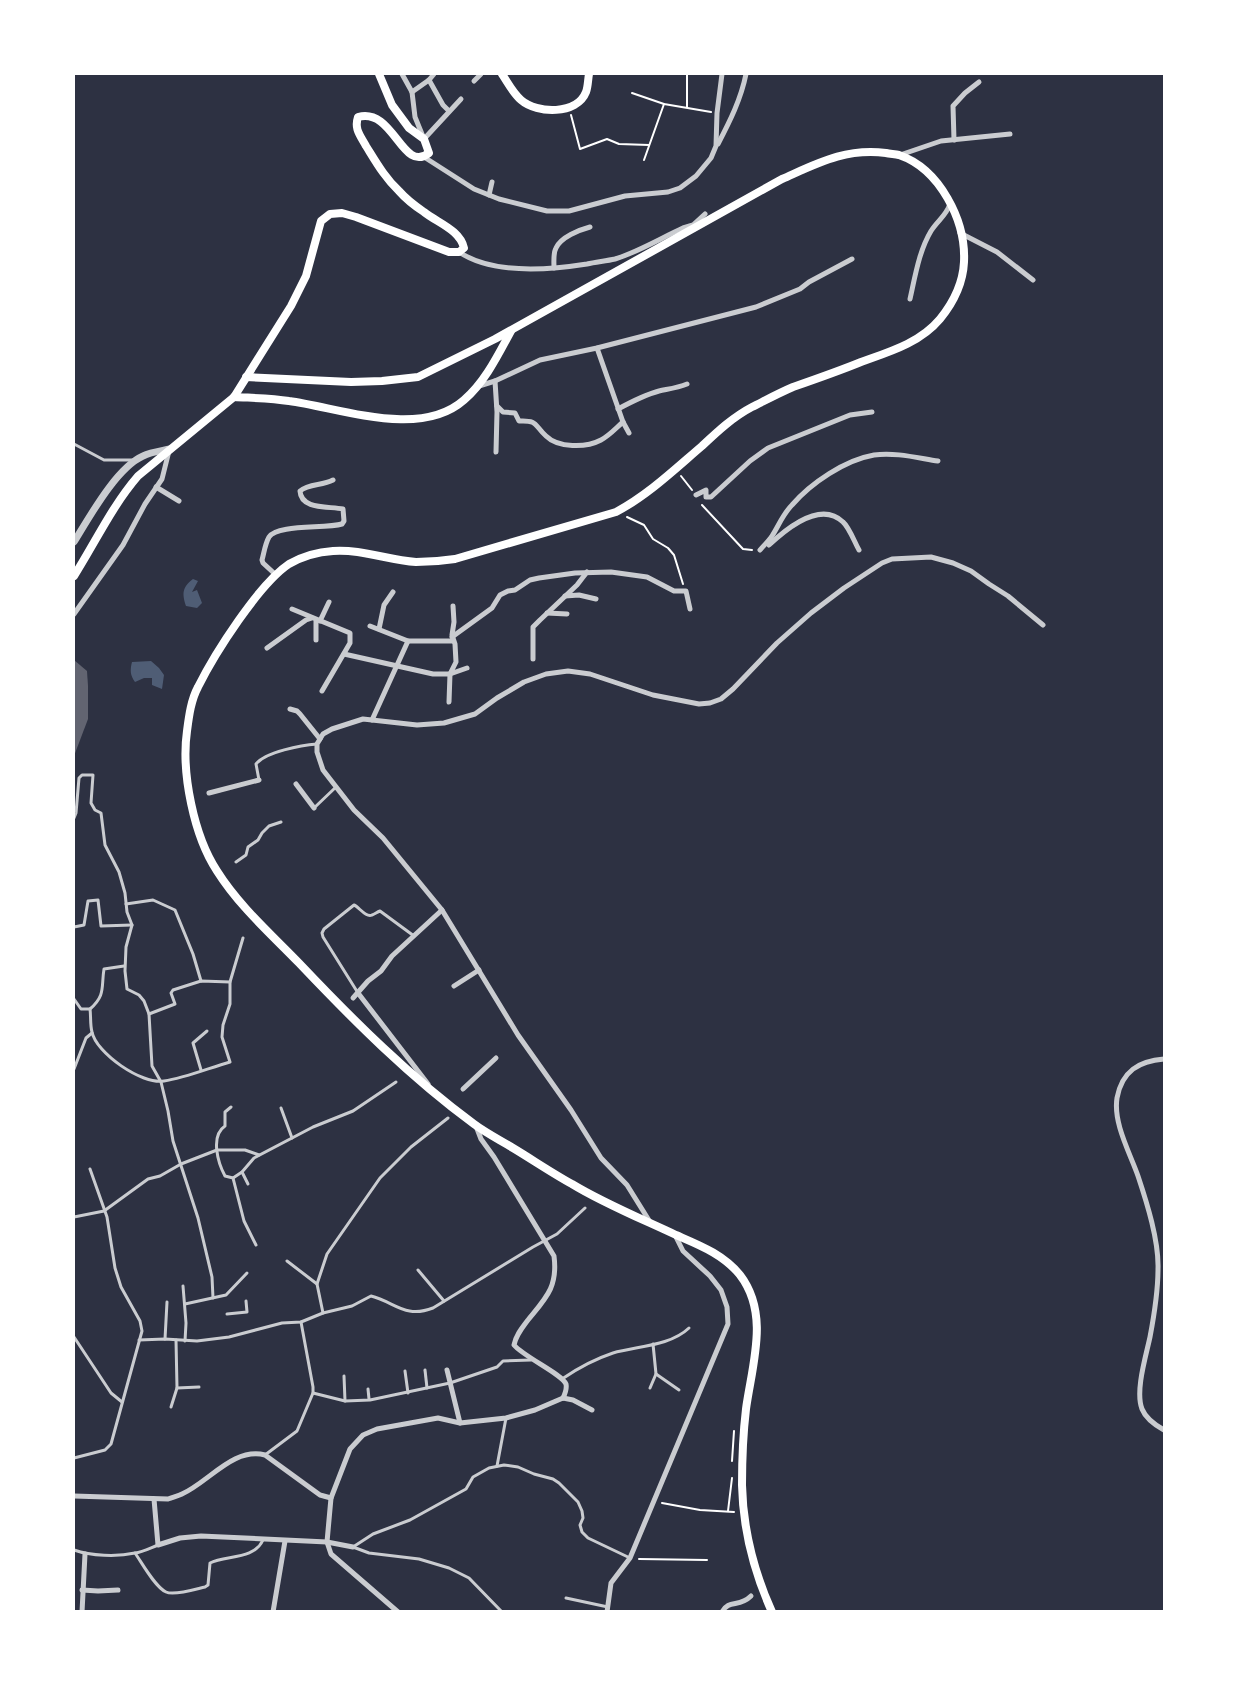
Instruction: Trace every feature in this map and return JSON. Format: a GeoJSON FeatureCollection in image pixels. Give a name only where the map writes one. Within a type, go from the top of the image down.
{"type":"FeatureCollection","features":[{"type":"Feature","properties":{"kind":"main road"},"geometry":{"type":"LineString","coordinates":[[74,576],[127,489],[138,476],[234,397],[291,306],[306,276],[321,221],[330,214],[342,213],[449,252],[459,252],[464,248],[463,242],[454,232],[424,213],[399,191],[379,168],[359,134],[356,125],[358,117],[367,114],[378,118],[408,154],[415,158],[424,157],[429,153],[424,139],[410,128],[392,105],[379,74]]}},
{"type":"Feature","properties":{"kind":"main road"},"geometry":{"type":"LineString","coordinates":[[502,74],[521,101],[531,107],[545,110],[559,110],[577,104],[586,93],[589,74]]}},
{"type":"Feature","properties":{"kind":"main road"},"geometry":{"type":"LineString","coordinates":[[246,376],[351,382],[418,376],[511,331],[791,175],[817,163],[848,153],[874,152],[898,155],[916,164],[930,176],[950,204],[960,233],[964,262],[960,284],[940,320],[922,337],[896,350],[790,388],[750,409],[730,421],[676,469],[631,504],[616,512],[455,559],[416,562],[357,552],[333,551],[310,554],[289,565],[276,575],[261,592],[230,633],[198,687],[193,699],[186,738],[191,806],[197,828],[216,870],[249,912],[337,1003],[410,1071],[476,1125],[576,1187],[714,1253],[734,1268],[743,1279],[755,1305],[757,1321],[742,1450],[743,1512],[762,1591],[772,1611]]}},
{"type":"Feature","properties":{"kind":"main road"},"geometry":{"type":"LineString","coordinates":[[234,397],[289,401],[369,417],[425,418],[446,412],[463,401],[477,386],[511,331]]}},
{"type":"Feature","properties":{"kind":"street"},"geometry":{"type":"LineString","coordinates":[[402,74],[412,92],[415,117],[424,139],[461,99]]}},
{"type":"Feature","properties":{"kind":"street"},"geometry":{"type":"LineString","coordinates":[[412,92],[434,74]]}},
{"type":"Feature","properties":{"kind":"street"},"geometry":{"type":"LineString","coordinates":[[474,81],[481,74]]}},
{"type":"Feature","properties":{"kind":"street"},"geometry":{"type":"LineString","coordinates":[[716,146],[722,74]]}},
{"type":"Feature","properties":{"kind":"street"},"geometry":{"type":"LineString","coordinates":[[424,157],[474,189],[499,199],[547,211],[569,211],[625,196],[668,192],[680,188],[696,176],[711,158],[731,120],[743,91],[746,74]]}},
{"type":"Feature","properties":{"kind":"street"},"geometry":{"type":"LineString","coordinates":[[429,80],[449,111]]}},
{"type":"Feature","properties":{"kind":"street"},"geometry":{"type":"LineString","coordinates":[[954,140],[953,106],[979,82]]}},
{"type":"Feature","properties":{"kind":"street"},"geometry":{"type":"LineString","coordinates":[[898,155],[941,141],[1010,134]]}},
{"type":"Feature","properties":{"kind":"street"},"geometry":{"type":"LineString","coordinates":[[489,195],[492,182]]}},
{"type":"Feature","properties":{"kind":"street"},"geometry":{"type":"LineString","coordinates":[[909,299],[931,231],[947,213],[950,204]]}},
{"type":"Feature","properties":{"kind":"street"},"geometry":{"type":"LineString","coordinates":[[459,252],[471,260],[517,269],[554,268],[614,259],[693,225],[705,214]]}},
{"type":"Feature","properties":{"kind":"street"},"geometry":{"type":"LineString","coordinates":[[554,268],[556,246],[564,239],[590,227]]}},
{"type":"Feature","properties":{"kind":"street"},"geometry":{"type":"LineString","coordinates":[[960,233],[997,252],[1034,280]]}},
{"type":"Feature","properties":{"kind":"street"},"geometry":{"type":"LineString","coordinates":[[477,386],[495,381],[540,360],[597,348],[756,307],[800,289],[852,259]]}},
{"type":"Feature","properties":{"kind":"street"},"geometry":{"type":"LineString","coordinates":[[597,348],[628,433]]}},
{"type":"Feature","properties":{"kind":"street"},"geometry":{"type":"LineString","coordinates":[[495,381],[496,452]]}},
{"type":"Feature","properties":{"kind":"street"},"geometry":{"type":"LineString","coordinates":[[618,409],[640,397],[687,384]]}},
{"type":"Feature","properties":{"kind":"street"},"geometry":{"type":"LineString","coordinates":[[497,406],[503,412],[515,413],[519,421],[535,422],[547,438],[556,443],[571,445],[600,441],[623,422]]}},
{"type":"Feature","properties":{"kind":"street"},"geometry":{"type":"LineString","coordinates":[[696,495],[706,490],[706,496],[711,497],[750,461],[768,448],[850,415],[872,412]]}},
{"type":"Feature","properties":{"kind":"street"},"geometry":{"type":"LineString","coordinates":[[74,542],[104,494],[120,474],[143,456],[170,449],[162,479],[123,545],[74,614]]}},
{"type":"Feature","properties":{"kind":"street"},"geometry":{"type":"LineString","coordinates":[[760,550],[771,539],[793,503],[836,469],[874,455],[900,455],[938,461]]}},
{"type":"Feature","properties":{"kind":"street"},"geometry":{"type":"LineString","coordinates":[[276,575],[263,564],[262,560],[269,538],[273,533],[292,528],[342,524],[343,509],[320,507],[304,501],[300,495],[300,491],[305,486],[325,484],[333,480]]}},
{"type":"Feature","properties":{"kind":"street"},"geometry":{"type":"LineString","coordinates":[[156,488],[179,501]]}},
{"type":"Feature","properties":{"kind":"street"},"geometry":{"type":"LineString","coordinates":[[760,550],[800,521],[822,514],[833,516],[844,522],[859,550]]}},
{"type":"Feature","properties":{"kind":"street"},"geometry":{"type":"LineString","coordinates":[[650,1223],[627,1185],[601,1158],[571,1110],[518,1035],[442,910],[384,838],[354,810],[323,770],[317,752],[318,742],[323,734],[363,719],[417,725],[444,723],[475,714],[524,682],[546,674],[568,671],[590,674],[653,695],[710,704],[721,699],[733,689],[777,643],[811,613],[844,588],[892,559],[930,557],[971,571],[1008,596],[1043,625]]}},
{"type":"Feature","properties":{"kind":"street"},"geometry":{"type":"LineString","coordinates":[[533,659],[533,627],[577,585],[587,572]]}},
{"type":"Feature","properties":{"kind":"street"},"geometry":{"type":"LineString","coordinates":[[370,626],[408,641],[453,639],[492,608],[500,595],[515,590],[530,580],[587,572],[629,574],[652,579],[674,591],[686,591],[690,609]]}},
{"type":"Feature","properties":{"kind":"street"},"geometry":{"type":"LineString","coordinates":[[379,629],[384,605],[393,592]]}},
{"type":"Feature","properties":{"kind":"street"},"geometry":{"type":"LineString","coordinates":[[566,596],[579,595],[596,599]]}},
{"type":"Feature","properties":{"kind":"street"},"geometry":{"type":"LineString","coordinates":[[316,640],[316,620],[329,602]]}},
{"type":"Feature","properties":{"kind":"street"},"geometry":{"type":"LineString","coordinates":[[449,702],[450,674],[456,662],[453,606]]}},
{"type":"Feature","properties":{"kind":"street"},"geometry":{"type":"LineString","coordinates":[[292,609],[350,633],[350,643],[322,690]]}},
{"type":"Feature","properties":{"kind":"street"},"geometry":{"type":"LineString","coordinates":[[547,613],[567,614]]}},
{"type":"Feature","properties":{"kind":"street"},"geometry":{"type":"LineString","coordinates":[[267,648],[306,620],[316,620]]}},
{"type":"Feature","properties":{"kind":"street"},"geometry":{"type":"LineString","coordinates":[[372,720],[408,641]]}},
{"type":"Feature","properties":{"kind":"street"},"geometry":{"type":"LineString","coordinates":[[344,654],[433,674],[450,674],[467,668]]}},
{"type":"Feature","properties":{"kind":"street"},"geometry":{"type":"LineString","coordinates":[[290,709],[300,714],[318,742]]}},
{"type":"Feature","properties":{"kind":"street"},"geometry":{"type":"LineString","coordinates":[[209,793],[259,780]]}},
{"type":"Feature","properties":{"kind":"street"},"geometry":{"type":"LineString","coordinates":[[296,784],[314,808]]}},
{"type":"Feature","properties":{"kind":"street"},"geometry":{"type":"LineString","coordinates":[[432,1090],[356,996],[368,981],[381,971],[392,956],[442,910]]}},
{"type":"Feature","properties":{"kind":"street"},"geometry":{"type":"LineString","coordinates":[[454,986],[479,970]]}},
{"type":"Feature","properties":{"kind":"street"},"geometry":{"type":"LineString","coordinates":[[463,1089],[496,1058]]}},
{"type":"Feature","properties":{"kind":"street"},"geometry":{"type":"LineString","coordinates":[[1164,1059],[1152,1060],[1128,1071],[1119,1087],[1116,1102],[1120,1127],[1153,1228],[1158,1268],[1151,1334],[1140,1387],[1142,1409],[1152,1424],[1164,1430]]}},
{"type":"Feature","properties":{"kind":"street"},"geometry":{"type":"LineString","coordinates":[[476,1125],[481,1139],[554,1256],[556,1271],[552,1285],[545,1299],[520,1330],[514,1345],[532,1360],[562,1378],[566,1384],[566,1391],[562,1398]]}},
{"type":"Feature","properties":{"kind":"street"},"geometry":{"type":"LineString","coordinates":[[608,1609],[611,1583],[630,1558],[728,1324],[727,1307],[721,1290],[710,1276],[683,1251],[675,1234]]}},
{"type":"Feature","properties":{"kind":"street"},"geometry":{"type":"LineString","coordinates":[[447,1370],[460,1423]]}},
{"type":"Feature","properties":{"kind":"street"},"geometry":{"type":"LineString","coordinates":[[398,1611],[331,1554],[327,1542],[331,1498],[350,1449],[363,1436],[377,1429],[438,1418],[460,1423],[506,1418],[535,1410],[562,1398],[573,1400],[592,1410]]}},
{"type":"Feature","properties":{"kind":"street"},"geometry":{"type":"LineString","coordinates":[[74,1496],[168,1499],[183,1494],[234,1459],[246,1454],[258,1453],[266,1455],[320,1495],[331,1498]]}},
{"type":"Feature","properties":{"kind":"street"},"geometry":{"type":"LineString","coordinates":[[154,1498],[158,1545],[180,1538],[201,1536],[327,1542],[353,1547]]}},
{"type":"Feature","properties":{"kind":"street"},"geometry":{"type":"LineString","coordinates":[[273,1611],[285,1541]]}},
{"type":"Feature","properties":{"kind":"street"},"geometry":{"type":"LineString","coordinates":[[82,1611],[85,1554]]}},
{"type":"Feature","properties":{"kind":"street"},"geometry":{"type":"LineString","coordinates":[[82,1590],[118,1590]]}},
{"type":"Feature","properties":{"kind":"street"},"geometry":{"type":"LineString","coordinates":[[722,1611],[729,1604],[739,1604],[751,1596]]}},
{"type":"Feature","properties":{"kind":"lane"},"geometry":{"type":"LineString","coordinates":[[74,444],[105,460],[138,459]]}},
{"type":"Feature","properties":{"kind":"lane"},"geometry":{"type":"LineString","coordinates":[[259,780],[256,764],[264,756],[318,742]]}},
{"type":"Feature","properties":{"kind":"lane"},"geometry":{"type":"LineString","coordinates":[[74,818],[79,778],[82,775],[93,775],[91,803],[95,810],[101,813],[105,845],[118,872],[132,925],[126,947],[127,989],[139,995],[149,1014],[152,1066],[161,1082],[173,1141],[198,1218],[212,1277],[213,1298]]}},
{"type":"Feature","properties":{"kind":"lane"},"geometry":{"type":"LineString","coordinates":[[314,808],[336,786]]}},
{"type":"Feature","properties":{"kind":"lane"},"geometry":{"type":"LineString","coordinates":[[236,862],[246,855],[248,847],[258,840],[269,826],[281,822]]}},
{"type":"Feature","properties":{"kind":"lane"},"geometry":{"type":"LineString","coordinates":[[74,927],[84,925],[88,901],[98,900],[100,927],[132,925]]}},
{"type":"Feature","properties":{"kind":"lane"},"geometry":{"type":"LineString","coordinates":[[126,904],[153,900],[175,910],[201,981]]}},
{"type":"Feature","properties":{"kind":"lane"},"geometry":{"type":"LineString","coordinates":[[356,996],[322,933],[354,905],[368,916],[383,912],[414,936]]}},
{"type":"Feature","properties":{"kind":"lane"},"geometry":{"type":"LineString","coordinates":[[125,966],[104,969],[103,992],[90,1009],[92,1033],[101,1050],[123,1068],[142,1077],[161,1082],[230,1062],[222,1037],[223,1026],[230,1004],[230,982],[243,938]]}},
{"type":"Feature","properties":{"kind":"lane"},"geometry":{"type":"LineString","coordinates":[[149,1014],[175,1004],[171,991],[201,981],[230,982]]}},
{"type":"Feature","properties":{"kind":"lane"},"geometry":{"type":"LineString","coordinates":[[74,999],[81,1009],[90,1009]]}},
{"type":"Feature","properties":{"kind":"lane"},"geometry":{"type":"LineString","coordinates":[[201,1071],[193,1043],[207,1031]]}},
{"type":"Feature","properties":{"kind":"lane"},"geometry":{"type":"LineString","coordinates":[[74,1069],[86,1038],[92,1033]]}},
{"type":"Feature","properties":{"kind":"lane"},"geometry":{"type":"LineString","coordinates":[[231,1107],[225,1112],[225,1126],[219,1129],[216,1150],[219,1165],[225,1176],[233,1178],[259,1155],[313,1127],[353,1111],[396,1082]]}},
{"type":"Feature","properties":{"kind":"lane"},"geometry":{"type":"LineString","coordinates":[[281,1108],[292,1138]]}},
{"type":"Feature","properties":{"kind":"lane"},"geometry":{"type":"LineString","coordinates":[[323,1313],[317,1284],[327,1254],[338,1236],[380,1178],[411,1147],[448,1118]]}},
{"type":"Feature","properties":{"kind":"lane"},"geometry":{"type":"LineString","coordinates":[[74,1216],[104,1211],[148,1179],[160,1176],[181,1164],[216,1150],[245,1150],[259,1155]]}},
{"type":"Feature","properties":{"kind":"lane"},"geometry":{"type":"LineString","coordinates":[[74,1458],[109,1448],[142,1331],[140,1320],[121,1287],[115,1268],[107,1217],[90,1170]]}},
{"type":"Feature","properties":{"kind":"lane"},"geometry":{"type":"LineString","coordinates":[[242,1172],[248,1184]]}},
{"type":"Feature","properties":{"kind":"lane"},"geometry":{"type":"LineString","coordinates":[[233,1178],[244,1221],[256,1245]]}},
{"type":"Feature","properties":{"kind":"lane"},"geometry":{"type":"LineString","coordinates":[[139,1341],[165,1339],[185,1341],[229,1337],[282,1323],[301,1322],[323,1313],[352,1306],[370,1296],[401,1310],[421,1313],[532,1247],[545,1242],[585,1208]]}},
{"type":"Feature","properties":{"kind":"lane"},"geometry":{"type":"LineString","coordinates":[[287,1261],[317,1284]]}},
{"type":"Feature","properties":{"kind":"lane"},"geometry":{"type":"LineString","coordinates":[[418,1270],[444,1301]]}},
{"type":"Feature","properties":{"kind":"lane"},"geometry":{"type":"LineString","coordinates":[[185,1304],[226,1295],[247,1272]]}},
{"type":"Feature","properties":{"kind":"lane"},"geometry":{"type":"LineString","coordinates":[[183,1286],[185,1341]]}},
{"type":"Feature","properties":{"kind":"lane"},"geometry":{"type":"LineString","coordinates":[[227,1314],[247,1312],[246,1301]]}},
{"type":"Feature","properties":{"kind":"lane"},"geometry":{"type":"LineString","coordinates":[[165,1339],[167,1302]]}},
{"type":"Feature","properties":{"kind":"lane"},"geometry":{"type":"LineString","coordinates":[[266,1455],[297,1431],[313,1393],[314,1387],[301,1322]]}},
{"type":"Feature","properties":{"kind":"lane"},"geometry":{"type":"LineString","coordinates":[[562,1378],[612,1354],[671,1338],[689,1328]]}},
{"type":"Feature","properties":{"kind":"lane"},"geometry":{"type":"LineString","coordinates":[[74,1337],[111,1393],[122,1402]]}},
{"type":"Feature","properties":{"kind":"lane"},"geometry":{"type":"LineString","coordinates":[[171,1407],[177,1388],[176,1340]]}},
{"type":"Feature","properties":{"kind":"lane"},"geometry":{"type":"LineString","coordinates":[[650,1388],[656,1374],[653,1344]]}},
{"type":"Feature","properties":{"kind":"lane"},"geometry":{"type":"LineString","coordinates":[[313,1393],[345,1401],[370,1400],[450,1383],[497,1367],[503,1361],[532,1360]]}},
{"type":"Feature","properties":{"kind":"lane"},"geometry":{"type":"LineString","coordinates":[[425,1370],[428,1388]]}},
{"type":"Feature","properties":{"kind":"lane"},"geometry":{"type":"LineString","coordinates":[[405,1371],[408,1393]]}},
{"type":"Feature","properties":{"kind":"lane"},"geometry":{"type":"LineString","coordinates":[[656,1374],[679,1390]]}},
{"type":"Feature","properties":{"kind":"lane"},"geometry":{"type":"LineString","coordinates":[[344,1376],[345,1401]]}},
{"type":"Feature","properties":{"kind":"lane"},"geometry":{"type":"LineString","coordinates":[[177,1388],[199,1387]]}},
{"type":"Feature","properties":{"kind":"lane"},"geometry":{"type":"LineString","coordinates":[[368,1389],[370,1400]]}},
{"type":"Feature","properties":{"kind":"lane"},"geometry":{"type":"LineString","coordinates":[[497,1466],[506,1418]]}},
{"type":"Feature","properties":{"kind":"lane"},"geometry":{"type":"LineString","coordinates":[[353,1547],[373,1534],[410,1520],[466,1489],[473,1477],[489,1468],[504,1465],[518,1467],[553,1479],[578,1502],[583,1518],[580,1525],[582,1532],[588,1538],[630,1558]]}},
{"type":"Feature","properties":{"kind":"lane"},"geometry":{"type":"LineString","coordinates":[[135,1553],[156,1583],[165,1592],[174,1593],[205,1587],[208,1585],[210,1563],[254,1551],[264,1538]]}},
{"type":"Feature","properties":{"kind":"lane"},"geometry":{"type":"LineString","coordinates":[[74,1550],[94,1556],[135,1553],[158,1545]]}},
{"type":"Feature","properties":{"kind":"lane"},"geometry":{"type":"LineString","coordinates":[[353,1547],[369,1553],[419,1559],[449,1568],[469,1578],[502,1611]]}},
{"type":"Feature","properties":{"kind":"lane"},"geometry":{"type":"LineString","coordinates":[[566,1598],[608,1609]]}},
{"type":"Feature","properties":{"kind":"path"},"geometry":{"type":"LineString","coordinates":[[687,74],[687,108]]}},
{"type":"Feature","properties":{"kind":"path"},"geometry":{"type":"LineString","coordinates":[[632,93],[664,104],[717,113]]}},
{"type":"Feature","properties":{"kind":"path"},"geometry":{"type":"LineString","coordinates":[[644,160],[664,104]]}},
{"type":"Feature","properties":{"kind":"path"},"geometry":{"type":"LineString","coordinates":[[568,107],[580,149],[607,139],[619,144],[649,145]]}},
{"type":"Feature","properties":{"kind":"path"},"geometry":{"type":"LineString","coordinates":[[676,469],[707,512],[743,549],[760,550]]}},
{"type":"Feature","properties":{"kind":"path"},"geometry":{"type":"LineString","coordinates":[[616,512],[644,525],[653,540],[668,548],[674,555],[686,591]]}},
{"type":"Feature","properties":{"kind":"path"},"geometry":{"type":"LineString","coordinates":[[654,1502],[700,1510],[743,1512]]}},
{"type":"Feature","properties":{"kind":"path"},"geometry":{"type":"LineString","coordinates":[[630,1558],[707,1560]]}},
{"type":"Feature","properties":{"kind":"water"},"geometry":{"type":"Polygon","coordinates":[[[193,579],[198,581],[192,592],[197,590],[202,603],[197,608],[186,606],[184,598],[185,588],[193,579]]]}},
{"type":"Feature","properties":{"kind":"water"},"geometry":{"type":"Polygon","coordinates":[[[151,661],[164,675],[162,689],[152,685],[152,678],[144,678],[135,682],[132,677],[132,662],[151,661]]]}},
{"type":"Feature","properties":{"kind":"building"},"geometry":{"type":"Polygon","coordinates":[[[74,660],[87,671],[88,719],[74,756],[74,660]]]}}]}
